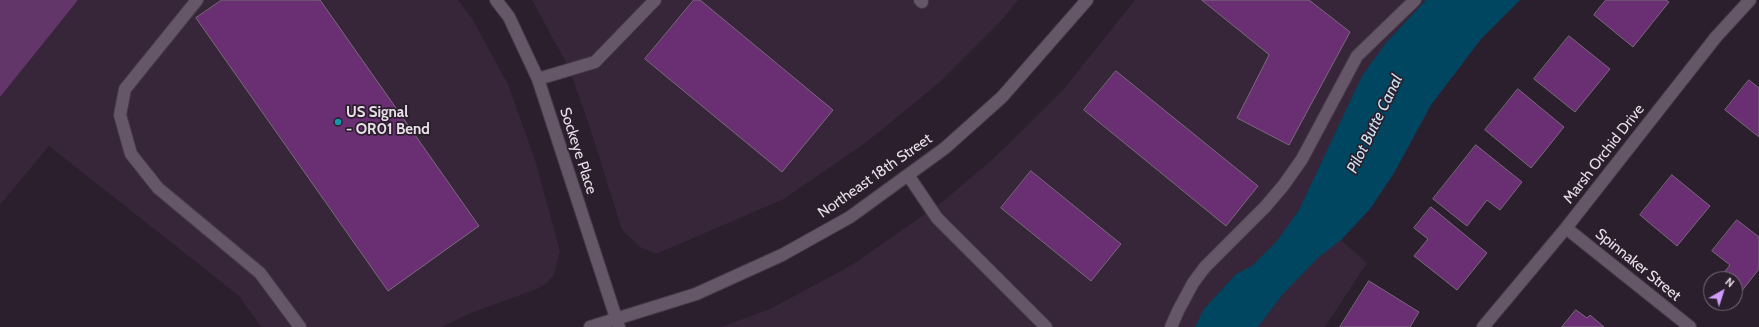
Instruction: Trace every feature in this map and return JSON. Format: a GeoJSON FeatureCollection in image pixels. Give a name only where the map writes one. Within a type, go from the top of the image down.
{"type":"FeatureCollection","features":[{"type":"Feature","properties":{"kind":"street"},"geometry":{"type":"LineString","coordinates":[[197,0],[125,89],[120,115],[131,154],[158,188],[260,273],[300,327]]}},
{"type":"Feature","properties":{"kind":"street","name":"Sockeye Place"},"geometry":{"type":"LineString","coordinates":[[496,0],[509,17],[538,79],[617,323]]}},
{"type":"Feature","properties":{"kind":"street"},"geometry":{"type":"LineString","coordinates":[[538,79],[595,62],[655,0]]}},
{"type":"Feature","properties":{"kind":"street","name":"Northeast 18th Street"},"geometry":{"type":"LineString","coordinates":[[590,327],[617,323],[696,294],[782,255],[850,217],[945,148],[1002,97],[1087,0]]}},
{"type":"Feature","properties":{"kind":"street"},"geometry":{"type":"LineString","coordinates":[[1171,327],[1178,311],[1197,278],[1210,262],[1265,207],[1283,186],[1305,154],[1357,56],[1415,0]]}},
{"type":"Feature","properties":{"kind":"street","name":"Marsh Orchid Drive"},"geometry":{"type":"LineString","coordinates":[[1483,327],[1566,228],[1716,36],[1750,0]]}},
{"type":"Feature","properties":{"kind":"street"},"geometry":{"type":"LineString","coordinates":[[908,175],[937,218],[1046,327]]}},
{"type":"Feature","properties":{"kind":"street","name":"Spinnaker Street"},"geometry":{"type":"LineString","coordinates":[[1566,228],[1690,327]]}},
{"type":"Feature","properties":{"kind":"shaded area"},"geometry":{"type":"Polygon","coordinates":[[[0,0],[458,0],[471,17],[508,84],[536,163],[560,251],[554,274],[548,282],[537,289],[471,313],[442,327],[261,327],[239,296],[49,146],[0,205],[0,0]]]}},
{"type":"Feature","properties":{"kind":"shaded area"},"geometry":{"type":"Polygon","coordinates":[[[0,0],[78,0],[0,97],[0,0]]]}},
{"type":"Feature","properties":{"kind":"shaded area"},"geometry":{"type":"Polygon","coordinates":[[[532,0],[1018,0],[999,23],[940,82],[868,141],[784,199],[656,254],[640,247],[622,230],[591,131],[569,68],[532,0]]]}},
{"type":"Feature","properties":{"kind":"shaded area"},"geometry":{"type":"Polygon","coordinates":[[[1135,0],[1520,0],[1481,39],[1431,105],[1394,173],[1370,209],[1341,240],[1367,263],[1325,327],[721,327],[770,309],[852,265],[941,203],[995,157],[1062,91],[1135,0]]]}},
{"type":"Feature","properties":{"kind":"water","name":"Pilot Butte Canal"},"geometry":{"type":"Polygon","coordinates":[[[1426,0],[1520,0],[1481,39],[1431,105],[1394,173],[1370,209],[1341,240],[1319,257],[1282,295],[1258,327],[1195,327],[1204,309],[1236,274],[1252,266],[1277,241],[1299,210],[1362,76],[1385,44],[1426,0]]]}},
{"type":"Feature","properties":{"kind":"building","name":"US Signal - OR01 Bend"},"geometry":{"type":"Polygon","coordinates":[[[222,0],[320,0],[479,226],[388,291],[196,18],[222,0]]]}},
{"type":"Feature","properties":{"kind":"building"},"geometry":{"type":"Polygon","coordinates":[[[694,0],[700,0],[833,110],[782,172],[645,59],[694,0]]]}},
{"type":"Feature","properties":{"kind":"building"},"geometry":{"type":"Polygon","coordinates":[[[1202,0],[1309,0],[1350,32],[1289,145],[1237,118],[1269,55],[1202,0]]]}},
{"type":"Feature","properties":{"kind":"building"},"geometry":{"type":"Polygon","coordinates":[[[1606,0],[1666,0],[1669,2],[1633,47],[1594,15],[1606,0]]]}},
{"type":"Feature","properties":{"kind":"building"},"geometry":{"type":"Polygon","coordinates":[[[1569,36],[1610,69],[1575,112],[1534,79],[1569,36]]]}},
{"type":"Feature","properties":{"kind":"building"},"geometry":{"type":"Polygon","coordinates":[[[1116,71],[1258,186],[1226,226],[1084,110],[1116,71]]]}},
{"type":"Feature","properties":{"kind":"building"},"geometry":{"type":"Polygon","coordinates":[[[1749,80],[1759,88],[1759,137],[1725,110],[1749,80]]]}},
{"type":"Feature","properties":{"kind":"building"},"geometry":{"type":"Polygon","coordinates":[[[1518,89],[1564,127],[1531,168],[1485,130],[1518,89]]]}},
{"type":"Feature","properties":{"kind":"building"},"geometry":{"type":"Polygon","coordinates":[[[1476,145],[1522,182],[1500,210],[1487,200],[1467,226],[1433,199],[1476,145]]]}},
{"type":"Feature","properties":{"kind":"building"},"geometry":{"type":"Polygon","coordinates":[[[1031,171],[1121,244],[1091,281],[1001,208],[1031,171]]]}},
{"type":"Feature","properties":{"kind":"building"},"geometry":{"type":"Polygon","coordinates":[[[1672,175],[1710,206],[1677,246],[1640,215],[1672,175]]]}},
{"type":"Feature","properties":{"kind":"building"},"geometry":{"type":"Polygon","coordinates":[[[1431,207],[1487,253],[1457,290],[1414,256],[1428,239],[1414,228],[1431,207]]]}},
{"type":"Feature","properties":{"kind":"building"},"geometry":{"type":"Polygon","coordinates":[[[1737,220],[1759,237],[1759,269],[1743,289],[1743,271],[1725,271],[1730,265],[1712,251],[1737,220]]]}},
{"type":"Feature","properties":{"kind":"building"},"geometry":{"type":"Polygon","coordinates":[[[1369,281],[1419,312],[1410,327],[1340,327],[1369,281]]]}},
{"type":"Feature","properties":{"kind":"building"},"geometry":{"type":"Polygon","coordinates":[[[1576,310],[1587,318],[1590,315],[1604,327],[1562,327],[1576,310]]]}},
{"type":"Feature","properties":{"kind":"place","name":"US Signal - OR01 Bend"},"geometry":{"type":"Point","coordinates":[338,122]}}]}
